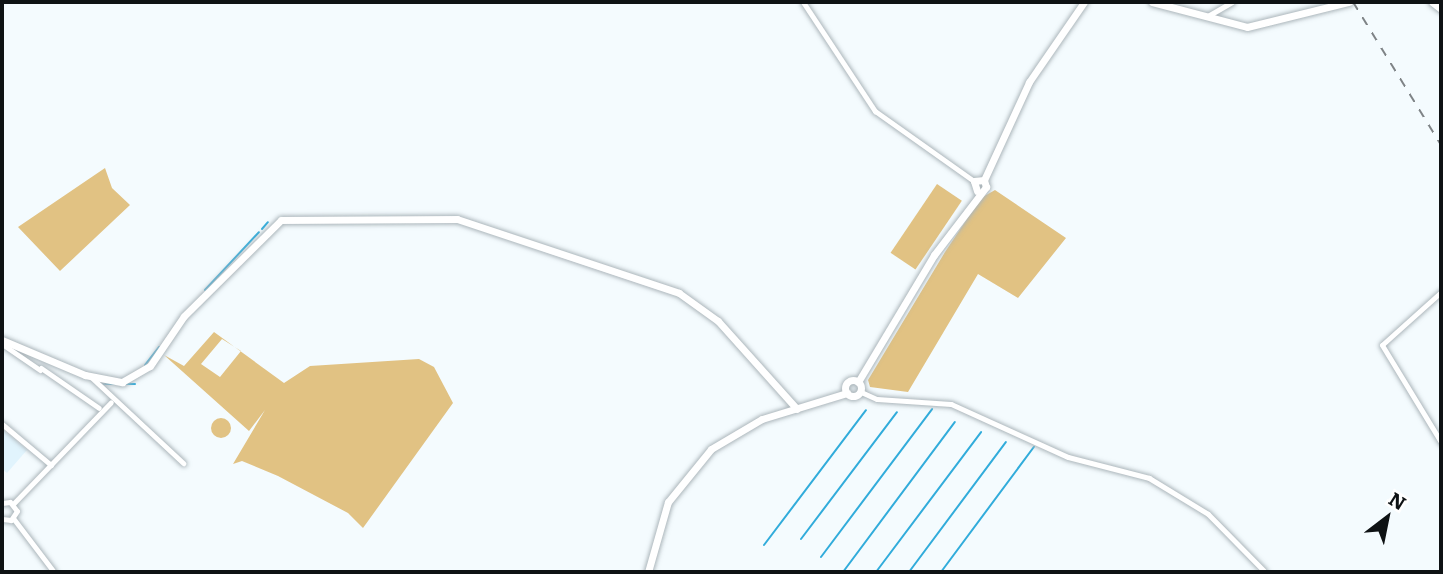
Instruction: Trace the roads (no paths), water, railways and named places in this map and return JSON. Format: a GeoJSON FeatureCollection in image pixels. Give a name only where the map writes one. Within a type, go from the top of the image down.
{"type":"FeatureCollection","features":[{"type":"Feature","properties":{"kind":"street"},"geometry":{"type":"LineString","coordinates":[[803,2],[875,111],[974,181],[977,191]]}},
{"type":"Feature","properties":{"kind":"street"},"geometry":{"type":"LineString","coordinates":[[861,392],[858,382],[977,191],[986,187],[984,180],[1029,82],[1084,2]]}},
{"type":"Feature","properties":{"kind":"street"},"geometry":{"type":"LineString","coordinates":[[1152,2],[1206,17],[1262,26],[1349,2]]}},
{"type":"Feature","properties":{"kind":"street"},"geometry":{"type":"LineString","coordinates":[[1206,17],[1232,2]]}},
{"type":"Feature","properties":{"kind":"street"},"geometry":{"type":"LineString","coordinates":[[1432,2],[1441,9]]}},
{"type":"Feature","properties":{"kind":"street"},"geometry":{"type":"LineString","coordinates":[[974,181],[984,180]]}},
{"type":"Feature","properties":{"kind":"street"},"geometry":{"type":"LineString","coordinates":[[92,378],[139,377],[184,316],[281,220],[423,217],[487,225],[679,293],[718,321],[797,409]]}},
{"type":"Feature","properties":{"kind":"street"},"geometry":{"type":"LineString","coordinates":[[1441,292],[1382,345],[1441,442]]}},
{"type":"Feature","properties":{"kind":"street"},"geometry":{"type":"LineString","coordinates":[[2,342],[99,408]]}},
{"type":"Feature","properties":{"kind":"street"},"geometry":{"type":"LineString","coordinates":[[2,342],[92,378],[183,463]]}},
{"type":"Feature","properties":{"kind":"street"},"geometry":{"type":"LineString","coordinates":[[847,393],[847,383],[858,382]]}},
{"type":"Feature","properties":{"kind":"street"},"geometry":{"type":"LineString","coordinates":[[648,572],[660,519],[695,464],[738,430],[847,393],[861,392],[951,404],[1068,457],[1149,478],[1208,514],[1265,572]]}},
{"type":"Feature","properties":{"kind":"street"},"geometry":{"type":"LineString","coordinates":[[54,572],[13,518],[13,504],[111,402]]}},
{"type":"Feature","properties":{"kind":"street"},"geometry":{"type":"LineString","coordinates":[[2,424],[51,465]]}},
{"type":"Feature","properties":{"kind":"street"},"geometry":{"type":"LineString","coordinates":[[2,503],[13,504]]}},
{"type":"Feature","properties":{"kind":"street"},"geometry":{"type":"LineString","coordinates":[[2,519],[13,518]]}},
{"type":"Feature","properties":{"kind":"waterway"},"geometry":{"type":"LineString","coordinates":[[262,229],[268,222]]}},
{"type":"Feature","properties":{"kind":"waterway"},"geometry":{"type":"LineString","coordinates":[[205,290],[259,232]]}},
{"type":"Feature","properties":{"kind":"waterway"},"geometry":{"type":"LineString","coordinates":[[145,365],[159,347]]}},
{"type":"Feature","properties":{"kind":"waterway"},"geometry":{"type":"LineString","coordinates":[[101,384],[135,384]]}},
{"type":"Feature","properties":{"kind":"waterway"},"geometry":{"type":"LineString","coordinates":[[821,557],[932,409]]}},
{"type":"Feature","properties":{"kind":"waterway"},"geometry":{"type":"LineString","coordinates":[[764,545],[866,410]]}},
{"type":"Feature","properties":{"kind":"waterway"},"geometry":{"type":"LineString","coordinates":[[801,539],[897,412]]}},
{"type":"Feature","properties":{"kind":"waterway"},"geometry":{"type":"LineString","coordinates":[[843,572],[955,422]]}},
{"type":"Feature","properties":{"kind":"waterway"},"geometry":{"type":"LineString","coordinates":[[876,572],[981,432]]}},
{"type":"Feature","properties":{"kind":"waterway"},"geometry":{"type":"LineString","coordinates":[[909,572],[1006,442]]}},
{"type":"Feature","properties":{"kind":"waterway"},"geometry":{"type":"LineString","coordinates":[[941,572],[1034,447]]}},
{"type":"Feature","properties":{"kind":"railway"},"geometry":{"type":"LineString","coordinates":[[1353,2],[1441,145]]}}]}
